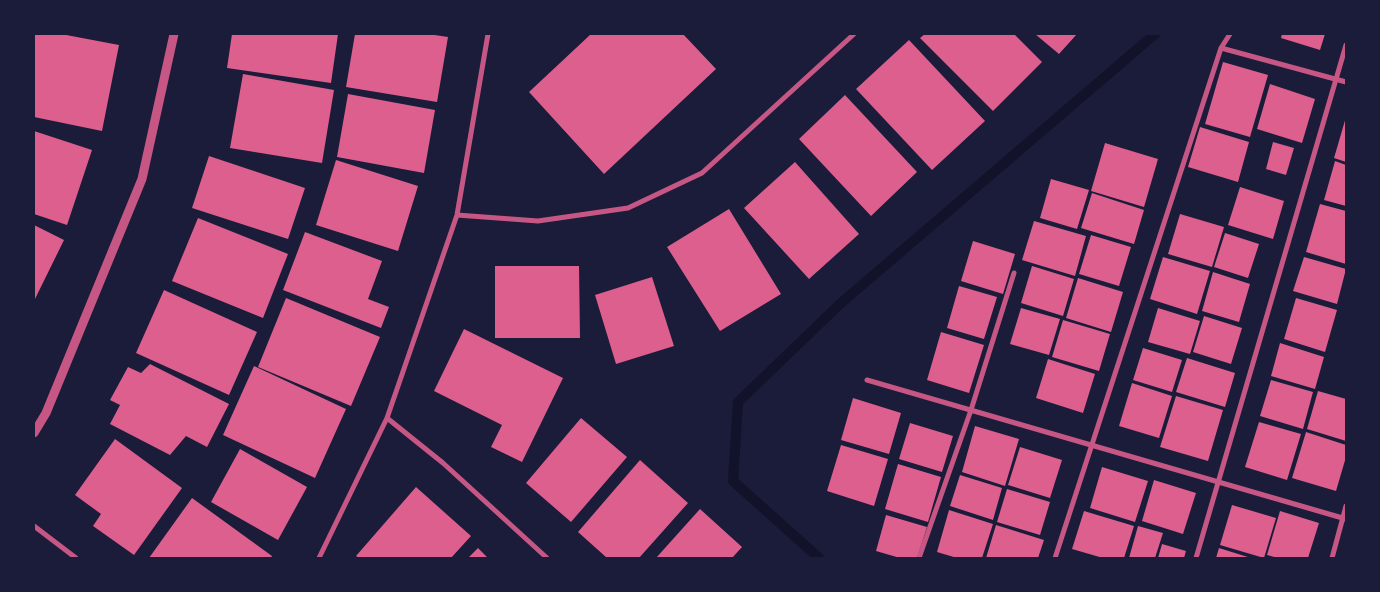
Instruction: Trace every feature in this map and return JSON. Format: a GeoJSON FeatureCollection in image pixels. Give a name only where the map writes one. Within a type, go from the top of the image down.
{"type":"FeatureCollection","features":[{"type":"Feature","properties":{"kind":"street"},"geometry":{"type":"LineString","coordinates":[[34,433],[46,412],[142,179],[174,34]]}},
{"type":"Feature","properties":{"kind":"street"},"geometry":{"type":"LineString","coordinates":[[319,558],[387,418],[457,215],[488,34]]}},
{"type":"Feature","properties":{"kind":"street"},"geometry":{"type":"LineString","coordinates":[[457,215],[538,221],[628,208],[702,173],[854,34]]}},
{"type":"Feature","properties":{"kind":"street"},"geometry":{"type":"LineString","coordinates":[[1055,558],[1090,445],[1221,48],[1230,34]]}},
{"type":"Feature","properties":{"kind":"street"},"geometry":{"type":"LineString","coordinates":[[1196,558],[1346,45]]}},
{"type":"Feature","properties":{"kind":"street"},"geometry":{"type":"LineString","coordinates":[[1221,48],[1346,82]]}},
{"type":"Feature","properties":{"kind":"street"},"geometry":{"type":"LineString","coordinates":[[919,558],[971,410],[1014,273]]}},
{"type":"Feature","properties":{"kind":"street"},"geometry":{"type":"LineString","coordinates":[[867,380],[1344,519]]}},
{"type":"Feature","properties":{"kind":"street"},"geometry":{"type":"LineString","coordinates":[[387,418],[443,463],[547,558]]}},
{"type":"Feature","properties":{"kind":"street"},"geometry":{"type":"LineString","coordinates":[[1332,558],[1346,506]]}},
{"type":"Feature","properties":{"kind":"street"},"geometry":{"type":"LineString","coordinates":[[34,526],[76,558]]}},
{"type":"Feature","properties":{"kind":"building"},"geometry":{"type":"Polygon","coordinates":[[[34,34],[61,34],[119,45],[102,131],[34,117],[34,34]]]}},
{"type":"Feature","properties":{"kind":"building"},"geometry":{"type":"Polygon","coordinates":[[[232,34],[338,34],[331,83],[227,68],[232,34]]]}},
{"type":"Feature","properties":{"kind":"building"},"geometry":{"type":"Polygon","coordinates":[[[355,34],[428,34],[448,37],[437,102],[346,87],[355,34]]]}},
{"type":"Feature","properties":{"kind":"building"},"geometry":{"type":"Polygon","coordinates":[[[591,34],[683,34],[716,69],[604,174],[529,92],[591,34]]]}},
{"type":"Feature","properties":{"kind":"building"},"geometry":{"type":"Polygon","coordinates":[[[925,34],[1014,34],[1042,62],[993,111],[920,38],[925,34]]]}},
{"type":"Feature","properties":{"kind":"building"},"geometry":{"type":"Polygon","coordinates":[[[1035,34],[1077,34],[1059,54],[1035,34]]]}},
{"type":"Feature","properties":{"kind":"building"},"geometry":{"type":"Polygon","coordinates":[[[1282,34],[1325,34],[1320,50],[1281,38],[1282,34]]]}},
{"type":"Feature","properties":{"kind":"building"},"geometry":{"type":"Polygon","coordinates":[[[909,40],[985,121],[932,170],[856,89],[909,40]]]}},
{"type":"Feature","properties":{"kind":"building"},"geometry":{"type":"Polygon","coordinates":[[[1223,62],[1268,75],[1250,137],[1205,124],[1223,62]]]}},
{"type":"Feature","properties":{"kind":"building"},"geometry":{"type":"Polygon","coordinates":[[[243,74],[334,90],[322,163],[230,148],[243,74]]]}},
{"type":"Feature","properties":{"kind":"building"},"geometry":{"type":"Polygon","coordinates":[[[1270,84],[1315,99],[1302,143],[1257,129],[1270,84]]]}},
{"type":"Feature","properties":{"kind":"building"},"geometry":{"type":"Polygon","coordinates":[[[348,94],[435,110],[424,173],[337,157],[348,94]]]}},
{"type":"Feature","properties":{"kind":"building"},"geometry":{"type":"Polygon","coordinates":[[[845,95],[917,172],[871,216],[799,139],[845,95]]]}},
{"type":"Feature","properties":{"kind":"building"},"geometry":{"type":"Polygon","coordinates":[[[1346,117],[1346,162],[1334,158],[1346,117]]]}},
{"type":"Feature","properties":{"kind":"building"},"geometry":{"type":"Polygon","coordinates":[[[1200,127],[1249,142],[1238,182],[1188,167],[1200,127]]]}},
{"type":"Feature","properties":{"kind":"building"},"geometry":{"type":"Polygon","coordinates":[[[34,131],[92,150],[67,225],[34,214],[34,131]]]}},
{"type":"Feature","properties":{"kind":"building"},"geometry":{"type":"Polygon","coordinates":[[[1273,142],[1294,148],[1286,175],[1266,169],[1273,142]]]}},
{"type":"Feature","properties":{"kind":"building"},"geometry":{"type":"Polygon","coordinates":[[[1105,143],[1158,159],[1144,207],[1091,191],[1105,143]]]}},
{"type":"Feature","properties":{"kind":"building"},"geometry":{"type":"Polygon","coordinates":[[[209,156],[305,188],[288,239],[192,208],[209,156]]]}},
{"type":"Feature","properties":{"kind":"building"},"geometry":{"type":"Polygon","coordinates":[[[336,160],[418,186],[398,251],[316,225],[336,160]]]}},
{"type":"Feature","properties":{"kind":"building"},"geometry":{"type":"Polygon","coordinates":[[[1335,161],[1346,165],[1346,206],[1324,200],[1335,161]]]}},
{"type":"Feature","properties":{"kind":"building"},"geometry":{"type":"Polygon","coordinates":[[[795,162],[859,234],[809,279],[744,208],[795,162]]]}},
{"type":"Feature","properties":{"kind":"building"},"geometry":{"type":"Polygon","coordinates":[[[1051,179],[1089,190],[1077,229],[1040,218],[1051,179]]]}},
{"type":"Feature","properties":{"kind":"building"},"geometry":{"type":"Polygon","coordinates":[[[1240,187],[1284,201],[1273,239],[1228,225],[1240,187]]]}},
{"type":"Feature","properties":{"kind":"building"},"geometry":{"type":"Polygon","coordinates":[[[1092,193],[1144,210],[1134,244],[1081,228],[1092,193]]]}},
{"type":"Feature","properties":{"kind":"building"},"geometry":{"type":"Polygon","coordinates":[[[1320,204],[1346,211],[1346,264],[1306,252],[1320,204]]]}},
{"type":"Feature","properties":{"kind":"building"},"geometry":{"type":"Polygon","coordinates":[[[729,209],[781,294],[720,331],[667,247],[729,209]]]}},
{"type":"Feature","properties":{"kind":"building"},"geometry":{"type":"Polygon","coordinates":[[[1180,214],[1224,227],[1212,267],[1168,254],[1180,214]]]}},
{"type":"Feature","properties":{"kind":"building"},"geometry":{"type":"Polygon","coordinates":[[[198,218],[288,254],[263,318],[172,281],[198,218]]]}},
{"type":"Feature","properties":{"kind":"building"},"geometry":{"type":"Polygon","coordinates":[[[1034,221],[1086,236],[1075,276],[1022,260],[1034,221]]]}},
{"type":"Feature","properties":{"kind":"building"},"geometry":{"type":"Polygon","coordinates":[[[34,225],[64,240],[34,301],[34,225]]]}},
{"type":"Feature","properties":{"kind":"building"},"geometry":{"type":"Polygon","coordinates":[[[305,232],[382,261],[368,299],[389,307],[381,328],[283,290],[305,232]]]}},
{"type":"Feature","properties":{"kind":"building"},"geometry":{"type":"Polygon","coordinates":[[[1225,233],[1259,244],[1248,278],[1214,267],[1225,233]]]}},
{"type":"Feature","properties":{"kind":"building"},"geometry":{"type":"Polygon","coordinates":[[[1091,235],[1131,247],[1119,286],[1079,274],[1091,235]]]}},
{"type":"Feature","properties":{"kind":"building"},"geometry":{"type":"Polygon","coordinates":[[[973,241],[1015,254],[1003,294],[961,281],[973,241]]]}},
{"type":"Feature","properties":{"kind":"building"},"geometry":{"type":"Polygon","coordinates":[[[1163,257],[1210,271],[1197,314],[1150,299],[1163,257]]]}},
{"type":"Feature","properties":{"kind":"building"},"geometry":{"type":"Polygon","coordinates":[[[1304,257],[1346,269],[1337,304],[1293,291],[1304,257]]]}},
{"type":"Feature","properties":{"kind":"building"},"geometry":{"type":"Polygon","coordinates":[[[495,266],[579,266],[580,338],[495,338],[495,266]]]}},
{"type":"Feature","properties":{"kind":"building"},"geometry":{"type":"Polygon","coordinates":[[[1032,266],[1074,279],[1063,316],[1021,303],[1032,266]]]}},
{"type":"Feature","properties":{"kind":"building"},"geometry":{"type":"Polygon","coordinates":[[[1213,272],[1250,284],[1239,322],[1202,311],[1213,272]]]}},
{"type":"Feature","properties":{"kind":"building"},"geometry":{"type":"Polygon","coordinates":[[[652,277],[674,346],[616,364],[595,295],[652,277]]]}},
{"type":"Feature","properties":{"kind":"building"},"geometry":{"type":"Polygon","coordinates":[[[1078,278],[1123,292],[1111,332],[1066,318],[1078,278]]]}},
{"type":"Feature","properties":{"kind":"building"},"geometry":{"type":"Polygon","coordinates":[[[959,286],[997,297],[984,339],[947,328],[959,286]]]}},
{"type":"Feature","properties":{"kind":"building"},"geometry":{"type":"Polygon","coordinates":[[[164,290],[257,332],[229,395],[136,353],[164,290]]]}},
{"type":"Feature","properties":{"kind":"building"},"geometry":{"type":"Polygon","coordinates":[[[286,298],[380,337],[351,406],[258,367],[286,298]]]}},
{"type":"Feature","properties":{"kind":"building"},"geometry":{"type":"Polygon","coordinates":[[[1296,298],[1337,310],[1325,352],[1284,339],[1296,298]]]}},
{"type":"Feature","properties":{"kind":"building"},"geometry":{"type":"Polygon","coordinates":[[[1021,308],[1060,319],[1049,355],[1010,344],[1021,308]]]}},
{"type":"Feature","properties":{"kind":"building"},"geometry":{"type":"Polygon","coordinates":[[[1158,308],[1200,321],[1190,354],[1148,342],[1158,308]]]}},
{"type":"Feature","properties":{"kind":"building"},"geometry":{"type":"Polygon","coordinates":[[[1204,316],[1242,328],[1231,364],[1193,352],[1204,316]]]}},
{"type":"Feature","properties":{"kind":"building"},"geometry":{"type":"Polygon","coordinates":[[[1063,320],[1110,334],[1099,371],[1052,357],[1063,320]]]}},
{"type":"Feature","properties":{"kind":"building"},"geometry":{"type":"Polygon","coordinates":[[[464,329],[563,378],[522,462],[491,447],[502,425],[434,391],[464,329]]]}},
{"type":"Feature","properties":{"kind":"building"},"geometry":{"type":"Polygon","coordinates":[[[941,332],[984,345],[969,393],[927,380],[941,332]]]}},
{"type":"Feature","properties":{"kind":"building"},"geometry":{"type":"Polygon","coordinates":[[[1280,343],[1324,357],[1315,389],[1271,376],[1280,343]]]}},
{"type":"Feature","properties":{"kind":"building"},"geometry":{"type":"Polygon","coordinates":[[[1143,348],[1182,360],[1172,392],[1133,380],[1143,348]]]}},
{"type":"Feature","properties":{"kind":"building"},"geometry":{"type":"Polygon","coordinates":[[[1187,358],[1235,373],[1225,407],[1176,392],[1187,358]]]}},
{"type":"Feature","properties":{"kind":"building"},"geometry":{"type":"Polygon","coordinates":[[[1048,359],[1095,374],[1083,413],[1036,398],[1048,359]]]}},
{"type":"Feature","properties":{"kind":"building"},"geometry":{"type":"Polygon","coordinates":[[[150,364],[229,404],[207,447],[186,436],[170,455],[110,424],[120,405],[110,400],[128,367],[141,373],[150,364]]]}},
{"type":"Feature","properties":{"kind":"building"},"geometry":{"type":"Polygon","coordinates":[[[254,366],[346,409],[315,478],[223,435],[254,366]]]}},
{"type":"Feature","properties":{"kind":"building"},"geometry":{"type":"Polygon","coordinates":[[[1271,380],[1313,392],[1303,429],[1260,416],[1271,380]]]}},
{"type":"Feature","properties":{"kind":"building"},"geometry":{"type":"Polygon","coordinates":[[[1132,383],[1172,396],[1159,438],[1119,426],[1132,383]]]}},
{"type":"Feature","properties":{"kind":"building"},"geometry":{"type":"Polygon","coordinates":[[[1318,391],[1346,399],[1346,441],[1307,429],[1318,391]]]}},
{"type":"Feature","properties":{"kind":"building"},"geometry":{"type":"Polygon","coordinates":[[[1176,396],[1223,410],[1208,461],[1160,447],[1176,396]]]}},
{"type":"Feature","properties":{"kind":"building"},"geometry":{"type":"Polygon","coordinates":[[[853,398],[901,413],[889,454],[841,440],[853,398]]]}},
{"type":"Feature","properties":{"kind":"building"},"geometry":{"type":"Polygon","coordinates":[[[581,418],[627,457],[571,522],[526,483],[581,418]]]}},
{"type":"Feature","properties":{"kind":"building"},"geometry":{"type":"Polygon","coordinates":[[[1259,422],[1301,434],[1287,480],[1245,467],[1259,422]]]}},
{"type":"Feature","properties":{"kind":"building"},"geometry":{"type":"Polygon","coordinates":[[[910,423],[953,436],[942,472],[899,459],[910,423]]]}},
{"type":"Feature","properties":{"kind":"building"},"geometry":{"type":"Polygon","coordinates":[[[975,426],[1019,439],[1005,486],[962,472],[975,426]]]}},
{"type":"Feature","properties":{"kind":"building"},"geometry":{"type":"Polygon","coordinates":[[[1306,432],[1346,445],[1346,457],[1336,491],[1292,478],[1306,432]]]}},
{"type":"Feature","properties":{"kind":"building"},"geometry":{"type":"Polygon","coordinates":[[[115,439],[182,488],[134,555],[93,526],[101,514],[75,495],[115,439]]]}},
{"type":"Feature","properties":{"kind":"building"},"geometry":{"type":"Polygon","coordinates":[[[841,445],[888,459],[874,506],[827,491],[841,445]]]}},
{"type":"Feature","properties":{"kind":"building"},"geometry":{"type":"Polygon","coordinates":[[[1020,447],[1062,460],[1050,498],[1008,485],[1020,447]]]}},
{"type":"Feature","properties":{"kind":"building"},"geometry":{"type":"Polygon","coordinates":[[[240,449],[307,487],[278,540],[211,502],[240,449]]]}},
{"type":"Feature","properties":{"kind":"building"},"geometry":{"type":"Polygon","coordinates":[[[640,460],[688,503],[639,558],[607,558],[578,532],[640,460]]]}},
{"type":"Feature","properties":{"kind":"building"},"geometry":{"type":"Polygon","coordinates":[[[898,464],[941,477],[928,522],[885,509],[898,464]]]}},
{"type":"Feature","properties":{"kind":"building"},"geometry":{"type":"Polygon","coordinates":[[[1102,467],[1148,481],[1135,522],[1090,508],[1102,467]]]}},
{"type":"Feature","properties":{"kind":"building"},"geometry":{"type":"Polygon","coordinates":[[[960,475],[1002,488],[993,520],[950,506],[960,475]]]}},
{"type":"Feature","properties":{"kind":"building"},"geometry":{"type":"Polygon","coordinates":[[[1154,480],[1196,493],[1183,534],[1142,521],[1154,480]]]}},
{"type":"Feature","properties":{"kind":"building"},"geometry":{"type":"Polygon","coordinates":[[[416,487],[471,536],[451,558],[359,558],[356,556],[416,487]]]}},
{"type":"Feature","properties":{"kind":"building"},"geometry":{"type":"Polygon","coordinates":[[[1007,489],[1050,502],[1040,535],[997,522],[1007,489]]]}},
{"type":"Feature","properties":{"kind":"building"},"geometry":{"type":"Polygon","coordinates":[[[192,498],[272,556],[271,558],[149,558],[192,498]]]}},
{"type":"Feature","properties":{"kind":"building"},"geometry":{"type":"Polygon","coordinates":[[[1232,505],[1276,518],[1264,558],[1220,545],[1232,505]]]}},
{"type":"Feature","properties":{"kind":"building"},"geometry":{"type":"Polygon","coordinates":[[[700,509],[742,547],[732,558],[656,558],[700,509]]]}},
{"type":"Feature","properties":{"kind":"building"},"geometry":{"type":"Polygon","coordinates":[[[949,510],[993,524],[982,558],[957,558],[937,552],[949,510]]]}},
{"type":"Feature","properties":{"kind":"building"},"geometry":{"type":"Polygon","coordinates":[[[1084,511],[1134,526],[1124,558],[1103,558],[1072,549],[1084,511]]]}},
{"type":"Feature","properties":{"kind":"building"},"geometry":{"type":"Polygon","coordinates":[[[1280,511],[1319,523],[1308,558],[1278,558],[1267,555],[1280,511]]]}},
{"type":"Feature","properties":{"kind":"building"},"geometry":{"type":"Polygon","coordinates":[[[886,515],[927,527],[917,558],[900,558],[876,551],[886,515]]]}},
{"type":"Feature","properties":{"kind":"building"},"geometry":{"type":"Polygon","coordinates":[[[996,525],[1044,540],[1038,558],[986,558],[996,525]]]}},
{"type":"Feature","properties":{"kind":"building"},"geometry":{"type":"Polygon","coordinates":[[[1138,526],[1163,533],[1155,558],[1129,558],[1138,526]]]}},
{"type":"Feature","properties":{"kind":"building"},"geometry":{"type":"Polygon","coordinates":[[[1162,544],[1186,551],[1184,558],[1158,558],[1162,544]]]}},
{"type":"Feature","properties":{"kind":"building"},"geometry":{"type":"Polygon","coordinates":[[[478,548],[488,558],[468,558],[478,548]]]}},
{"type":"Feature","properties":{"kind":"building"},"geometry":{"type":"Polygon","coordinates":[[[1219,548],[1251,558],[1216,558],[1219,548]]]}},
{"type":"Feature","properties":{"kind":"waterway"},"geometry":{"type":"LineString","coordinates":[[819,558],[733,481],[738,402],[841,303],[1155,34]]}}]}
